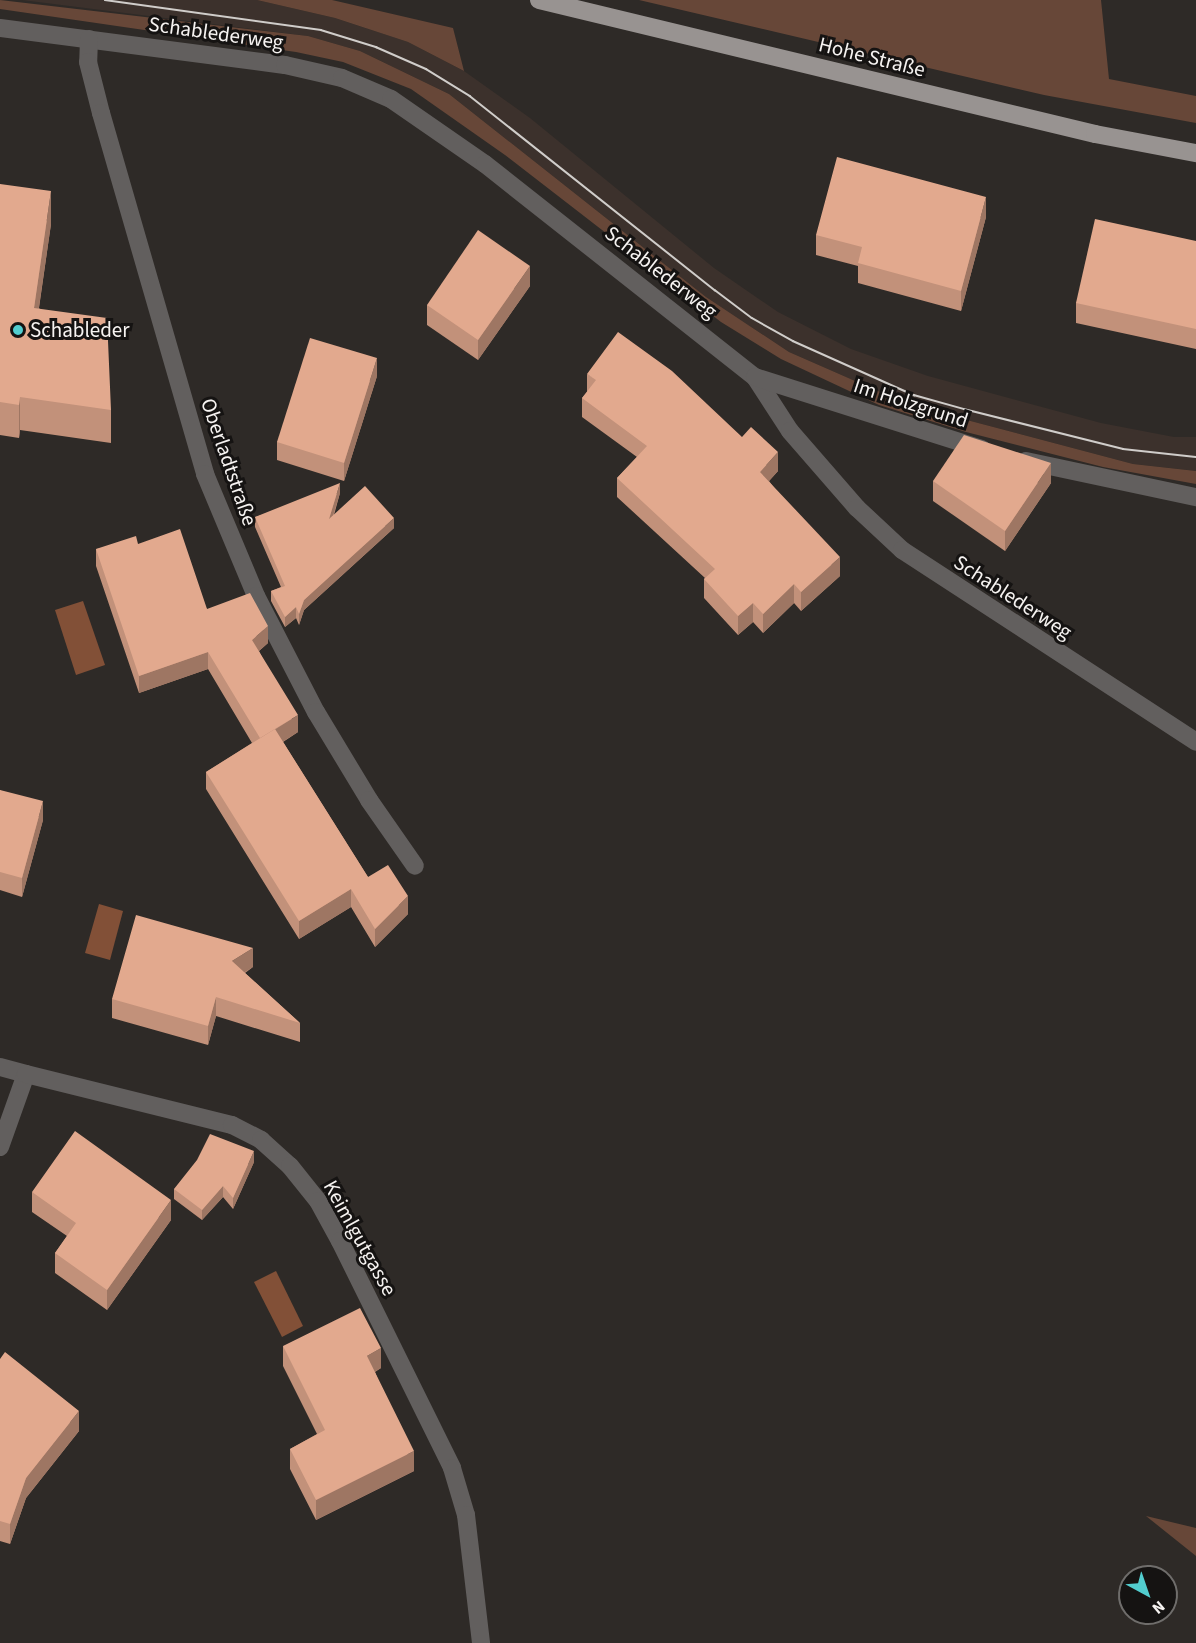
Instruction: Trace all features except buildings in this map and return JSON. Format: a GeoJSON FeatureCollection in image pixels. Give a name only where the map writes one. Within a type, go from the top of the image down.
{"type":"FeatureCollection","features":[{"type":"Feature","properties":{"kind":"main road","name":"Hohe Straße"},"geometry":{"type":"LineString","coordinates":[[546,1],[1095,134],[1196,153]]}},
{"type":"Feature","properties":{"kind":"street","name":"Schablederweg"},"geometry":{"type":"LineString","coordinates":[[0,28],[285,65],[342,78],[391,99],[494,171],[755,377],[790,431],[857,508],[903,550],[1196,742]]}},
{"type":"Feature","properties":{"kind":"street","name":"Oberladtstraße"},"geometry":{"type":"LineString","coordinates":[[89,39],[88,62],[101,113],[205,474],[256,596],[316,712],[369,800],[415,866]]}},
{"type":"Feature","properties":{"kind":"street","name":"Im Holzgrund"},"geometry":{"type":"LineString","coordinates":[[755,377],[1002,454],[1196,497]]}},
{"type":"Feature","properties":{"kind":"street"},"geometry":{"type":"LineString","coordinates":[[0,1067],[26,1074],[0,1148]]}},
{"type":"Feature","properties":{"kind":"street","name":"Keimlgutgasse"},"geometry":{"type":"LineString","coordinates":[[26,1074],[232,1125],[261,1140],[318,1201],[452,1468],[466,1515],[481,1643]]}},
{"type":"Feature","properties":{"kind":"shaded area"},"geometry":{"type":"Polygon","coordinates":[[[0,0],[308,36],[360,51],[449,94],[706,297],[789,352],[910,405],[1133,464],[1196,471],[1196,484],[1103,467],[966,432],[879,405],[781,359],[721,322],[505,155],[411,89],[343,62],[296,52],[0,9],[0,0]]]}},
{"type":"Feature","properties":{"kind":"shaded area"},"geometry":{"type":"Polygon","coordinates":[[[22,0],[257,0],[335,18],[408,42],[464,71],[530,118],[714,268],[778,312],[851,349],[928,376],[1101,423],[1174,437],[1196,437],[1196,471],[1133,464],[910,405],[789,352],[706,297],[449,94],[360,51],[308,36],[22,0]]]}},
{"type":"Feature","properties":{"kind":"shaded area"},"geometry":{"type":"Polygon","coordinates":[[[257,0],[332,0],[453,28],[464,71],[408,42],[335,18],[257,0]]]}},
{"type":"Feature","properties":{"kind":"shaded area"},"geometry":{"type":"Polygon","coordinates":[[[639,0],[1101,0],[1109,79],[1196,96],[1196,123],[1044,95],[639,0]]]}},
{"type":"Feature","properties":{"kind":"shaded area"},"geometry":{"type":"Polygon","coordinates":[[[83,601],[105,665],[76,675],[55,610],[83,601]]]}},
{"type":"Feature","properties":{"kind":"shaded area"},"geometry":{"type":"Polygon","coordinates":[[[99,904],[123,911],[110,960],[85,953],[99,904]]]}},
{"type":"Feature","properties":{"kind":"shaded area"},"geometry":{"type":"Polygon","coordinates":[[[276,1271],[303,1326],[282,1337],[254,1282],[276,1271]]]}},
{"type":"Feature","properties":{"kind":"shaded area"},"geometry":{"type":"Polygon","coordinates":[[[1146,1516],[1196,1528],[1196,1556],[1146,1516]]]}},
{"type":"Feature","properties":{"kind":"tram line"},"geometry":{"type":"LineString","coordinates":[[105,0],[321,30],[376,47],[426,69],[470,96],[715,290],[752,318],[793,341],[914,395],[1123,449],[1196,457]]}},
{"type":"Feature","properties":{"kind":"place","name":"Schableder"},"geometry":{"type":"Point","coordinates":[18,330]}}]}
